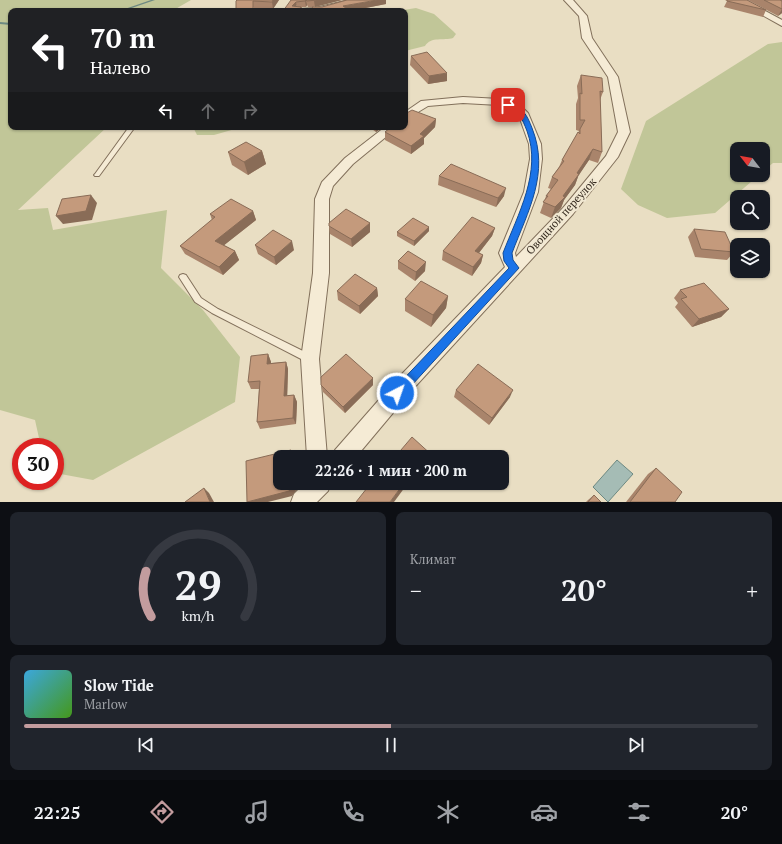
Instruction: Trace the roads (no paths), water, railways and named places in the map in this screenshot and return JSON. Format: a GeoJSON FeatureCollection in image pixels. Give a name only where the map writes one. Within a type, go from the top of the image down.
{"type":"FeatureCollection","features":[{"type":"Feature","properties":{"kind":"street"},"geometry":{"type":"LineString","coordinates":[[323,8],[360,0]]}},
{"type":"Feature","properties":{"kind":"street","name":"Овощной переулок"},"geometry":{"type":"LineString","coordinates":[[348,450],[406,383],[568,211],[612,157],[624,132],[614,77],[587,38],[582,16],[577,8],[568,0]]}},
{"type":"Feature","properties":{"kind":"street"},"geometry":{"type":"LineString","coordinates":[[739,0],[782,23]]}},
{"type":"Feature","properties":{"kind":"street"},"geometry":{"type":"LineString","coordinates":[[408,115],[425,103],[463,100],[500,102],[517,108],[524,115],[535,144],[536,159],[531,192],[507,253],[509,261],[514,268]]}},
{"type":"Feature","properties":{"kind":"street"},"geometry":{"type":"LineString","coordinates":[[316,450],[310,359],[321,273],[322,199],[327,185],[349,161],[388,130]]}},
{"type":"Feature","properties":{"kind":"street"},"geometry":{"type":"LineString","coordinates":[[302,502],[313,490]]}},
{"type":"Feature","properties":{"kind":"lane"},"geometry":{"type":"LineString","coordinates":[[97,175],[130,130]]}},
{"type":"Feature","properties":{"kind":"lane"},"geometry":{"type":"LineString","coordinates":[[183,277],[198,300],[310,359]]}},
{"type":"Feature","properties":{"kind":"water"},"geometry":{"type":"Polygon","coordinates":[[[617,460],[633,474],[608,502],[593,487],[617,460]]]}},
{"type":"Feature","properties":{"kind":"waterway"},"geometry":{"type":"LineString","coordinates":[[129,8],[154,0]]}},
{"type":"Feature","properties":{"kind":"waterway"},"geometry":{"type":"LineString","coordinates":[[0,23],[8,24]]}}]}
